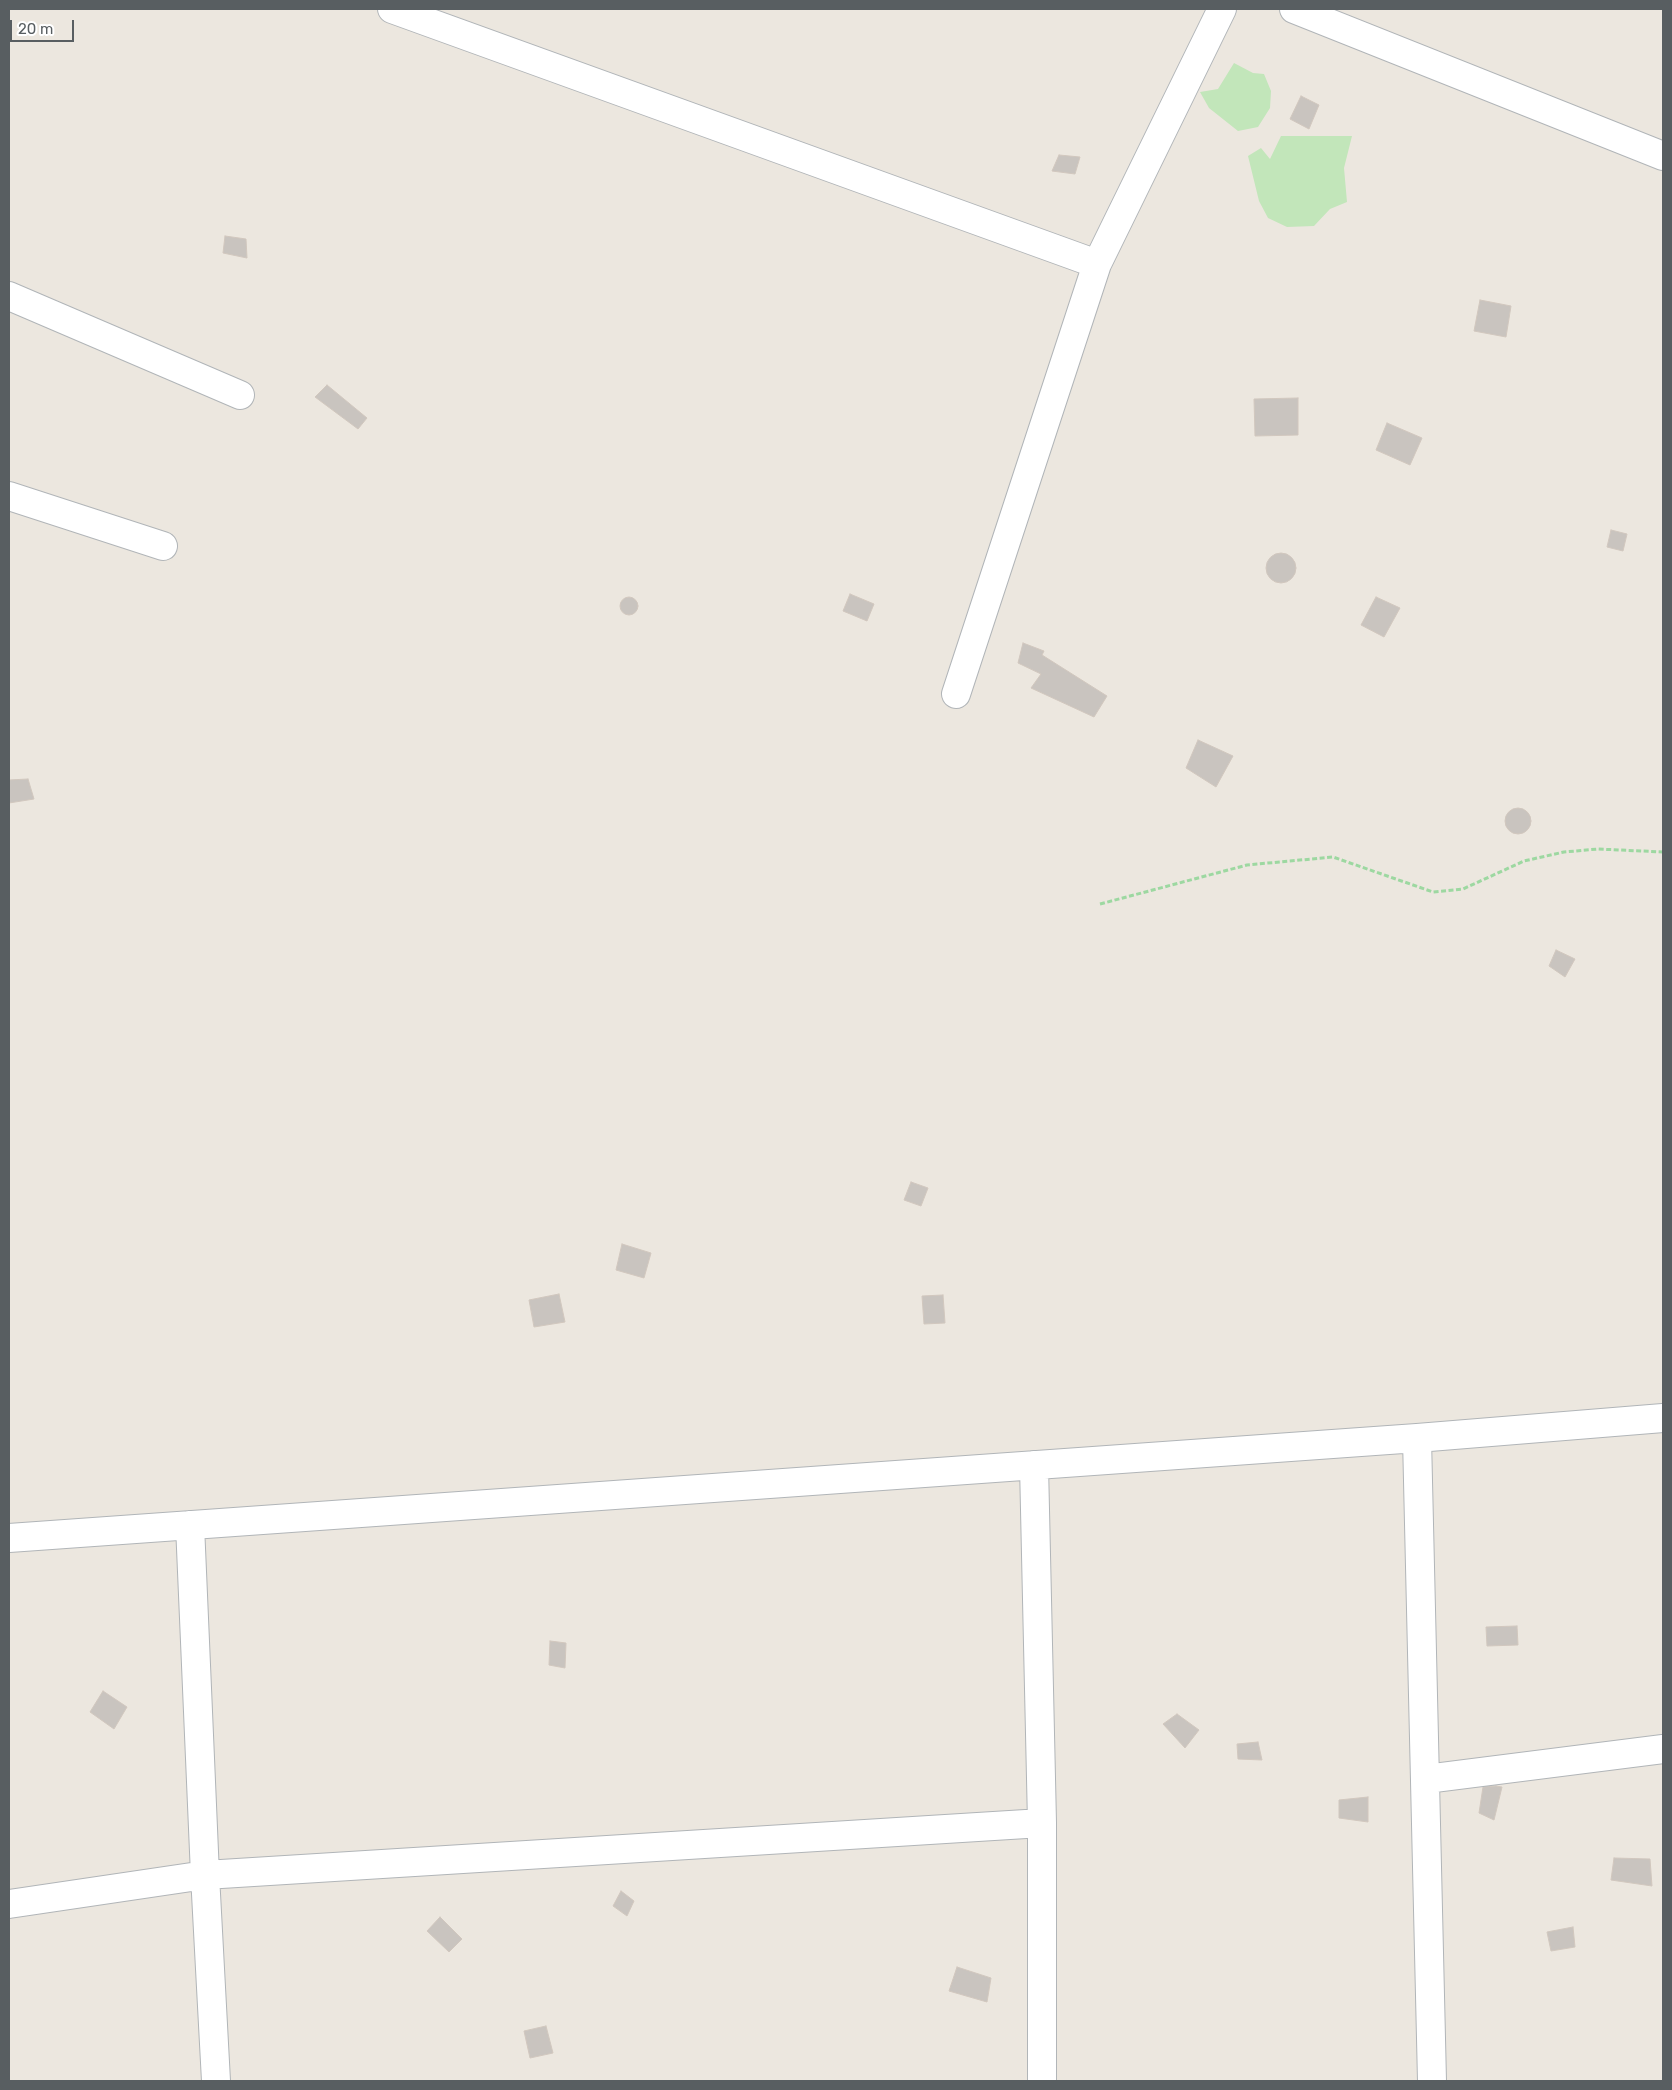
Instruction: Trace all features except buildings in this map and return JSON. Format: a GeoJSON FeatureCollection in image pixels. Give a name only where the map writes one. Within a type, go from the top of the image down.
{"type":"FeatureCollection","features":[{"type":"Feature","properties":{"kind":"street"},"geometry":{"type":"LineString","coordinates":[[392,9],[1097,264]]}},
{"type":"Feature","properties":{"kind":"street"},"geometry":{"type":"LineString","coordinates":[[956,694],[1097,264],[1222,9]]}},
{"type":"Feature","properties":{"kind":"street"},"geometry":{"type":"LineString","coordinates":[[1294,9],[1663,156]]}},
{"type":"Feature","properties":{"kind":"street"},"geometry":{"type":"LineString","coordinates":[[9,296],[240,395]]}},
{"type":"Feature","properties":{"kind":"street"},"geometry":{"type":"LineString","coordinates":[[9,496],[164,546]]}},
{"type":"Feature","properties":{"kind":"street"},"geometry":{"type":"LineString","coordinates":[[9,1538],[1417,1438],[1663,1418]]}},
{"type":"Feature","properties":{"kind":"street"},"geometry":{"type":"LineString","coordinates":[[1417,1438],[1432,2081]]}},
{"type":"Feature","properties":{"kind":"street"},"geometry":{"type":"LineString","coordinates":[[1034,1465],[1042,1823],[1042,2081]]}},
{"type":"Feature","properties":{"kind":"street"},"geometry":{"type":"LineString","coordinates":[[190,1525],[216,2081]]}},
{"type":"Feature","properties":{"kind":"street"},"geometry":{"type":"LineString","coordinates":[[1426,1779],[1663,1750]]}},
{"type":"Feature","properties":{"kind":"street"},"geometry":{"type":"LineString","coordinates":[[9,1904],[205,1875],[1042,1823]]}},
{"type":"Feature","properties":{"kind":"path"},"geometry":{"type":"LineString","coordinates":[[1100,904],[1247,864],[1333,857],[1433,892],[1463,889],[1524,861],[1564,852],[1598,849],[1663,852]]}},
{"type":"Feature","properties":{"kind":"green space"},"geometry":{"type":"Polygon","coordinates":[[[1234,63],[1253,73],[1264,74],[1271,91],[1270,108],[1258,127],[1238,131],[1209,108],[1200,92],[1218,89],[1234,63]]]}},
{"type":"Feature","properties":{"kind":"green space"},"geometry":{"type":"Polygon","coordinates":[[[1281,136],[1352,136],[1344,168],[1347,202],[1330,209],[1314,226],[1287,227],[1268,218],[1259,201],[1248,156],[1261,148],[1270,159],[1281,136]]]}}]}
